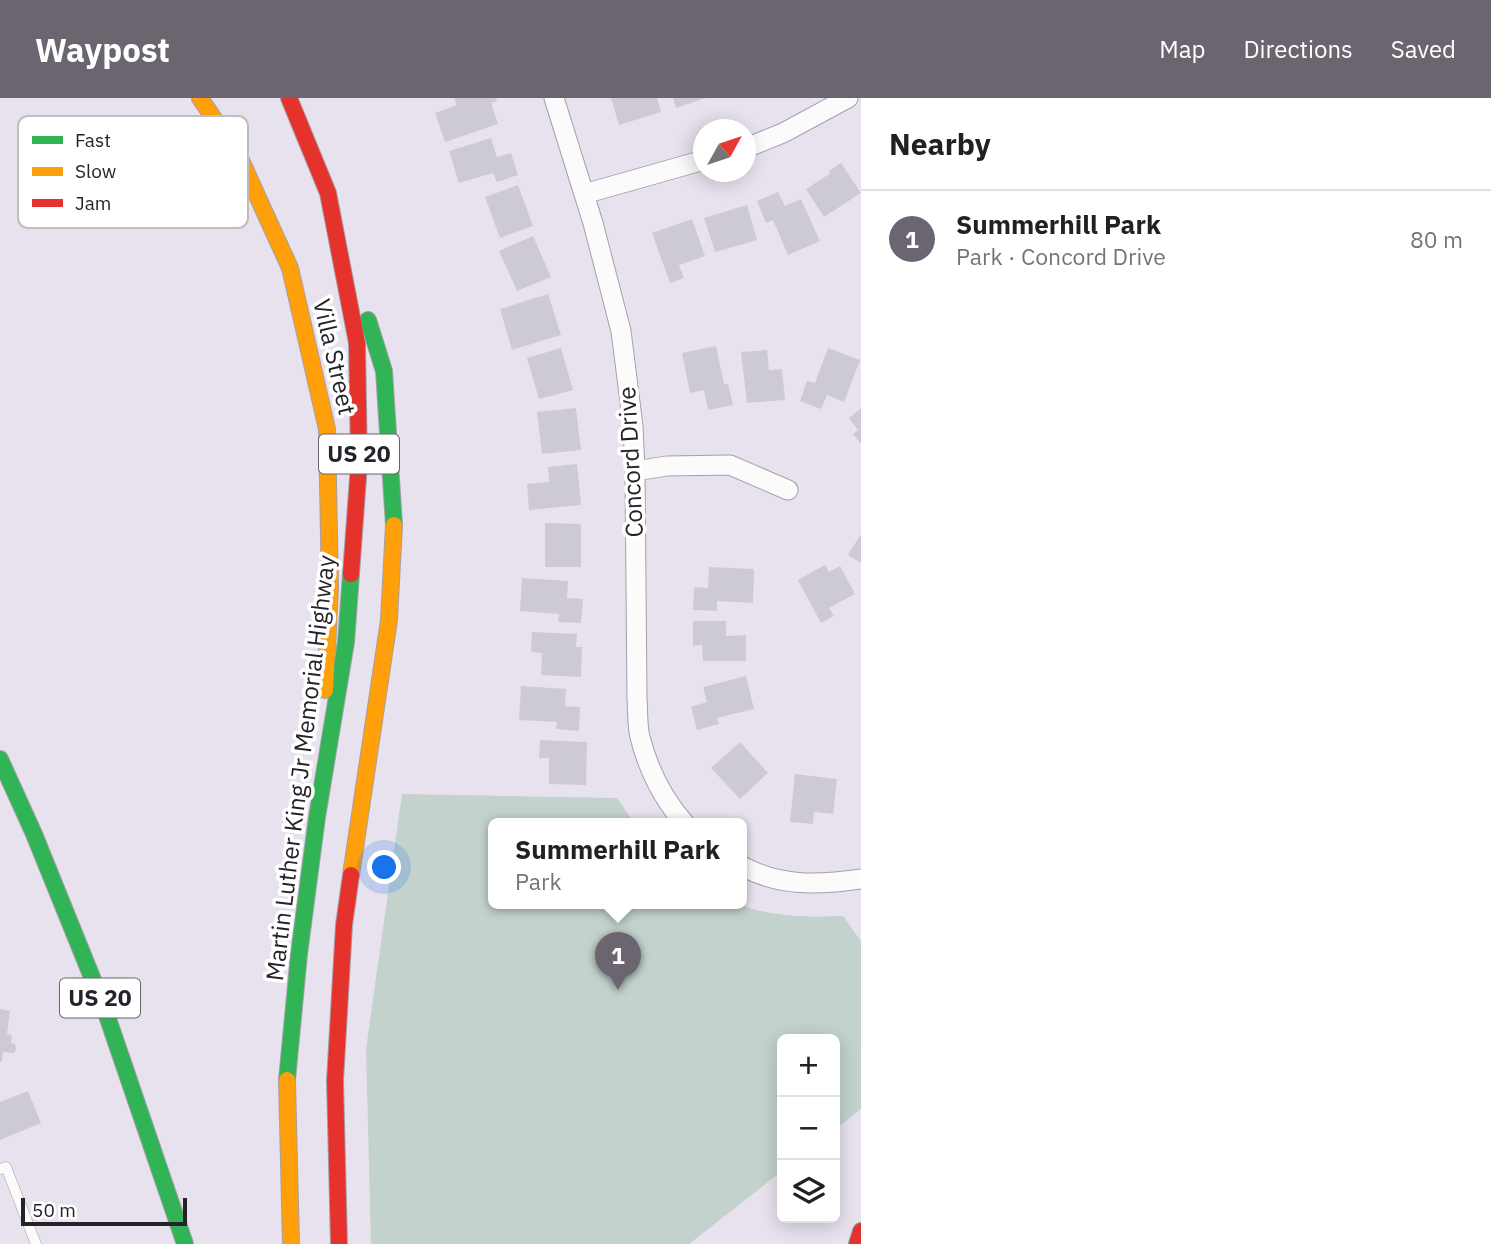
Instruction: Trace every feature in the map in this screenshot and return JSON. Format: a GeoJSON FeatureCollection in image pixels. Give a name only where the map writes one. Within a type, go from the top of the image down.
{"type":"FeatureCollection","features":[{"type":"Feature","properties":{"kind":"main road","name":"Villa Street"},"geometry":{"type":"LineString","coordinates":[[200,98],[212,116]]}},
{"type":"Feature","properties":{"kind":"main road","name":"Martin Luther King Jr Memorial Highway"},"geometry":{"type":"LineString","coordinates":[[289,98],[328,193],[357,344],[359,464],[346,642],[317,817],[299,954],[286,1091],[291,1244]]}},
{"type":"Feature","properties":{"kind":"main road","name":"Villa Street"},"geometry":{"type":"LineString","coordinates":[[248,176],[290,268],[327,429],[330,588],[317,817]]}},
{"type":"Feature","properties":{"kind":"main road"},"geometry":{"type":"LineString","coordinates":[[328,193],[384,371],[395,513],[389,620],[344,925],[335,1081],[339,1244]]}},
{"type":"Feature","properties":{"kind":"main road","name":"US 20"},"geometry":{"type":"LineString","coordinates":[[0,759],[34,834],[104,1007],[185,1244]]}},
{"type":"Feature","properties":{"kind":"main road"},"geometry":{"type":"LineString","coordinates":[[857,1244],[861,1231]]}},
{"type":"Feature","properties":{"kind":"street","name":"Concord Drive"},"geometry":{"type":"LineString","coordinates":[[554,98],[584,194],[621,331],[633,426],[637,699],[640,736],[668,805],[680,818]]}},
{"type":"Feature","properties":{"kind":"street"},"geometry":{"type":"LineString","coordinates":[[756,144],[783,133],[848,98]]}},
{"type":"Feature","properties":{"kind":"street"},"geometry":{"type":"LineString","coordinates":[[584,194],[693,163]]}},
{"type":"Feature","properties":{"kind":"street"},"geometry":{"type":"LineString","coordinates":[[635,471],[667,466],[730,465],[788,490]]}},
{"type":"Feature","properties":{"kind":"street"},"geometry":{"type":"LineString","coordinates":[[747,869],[790,883],[826,884],[861,879]]}},
{"type":"Feature","properties":{"kind":"lane"},"geometry":{"type":"LineString","coordinates":[[0,1169],[6,1167],[36,1244]]}},
{"type":"Feature","properties":{"kind":"shaded area"},"geometry":{"type":"Polygon","coordinates":[[[402,794],[617,798],[631,818],[488,818],[488,909],[747,909],[747,907],[776,914],[843,916],[861,941],[861,1109],[840,1126],[840,1034],[777,1034],[777,1175],[689,1244],[371,1244],[366,1049],[402,794]]]}},
{"type":"Feature","properties":{"kind":"building"},"geometry":{"type":"Polygon","coordinates":[[[454,98],[496,98],[497,101],[491,103],[498,124],[445,142],[435,113],[457,105],[454,98]]]}},
{"type":"Feature","properties":{"kind":"building"},"geometry":{"type":"Polygon","coordinates":[[[611,98],[657,98],[661,112],[619,125],[611,98]]]}},
{"type":"Feature","properties":{"kind":"building"},"geometry":{"type":"Polygon","coordinates":[[[673,98],[705,98],[676,108],[673,98]]]}},
{"type":"Feature","properties":{"kind":"building"},"geometry":{"type":"Polygon","coordinates":[[[491,138],[497,157],[511,153],[518,175],[497,182],[493,173],[459,183],[449,151],[491,138]]]}},
{"type":"Feature","properties":{"kind":"building"},"geometry":{"type":"Polygon","coordinates":[[[841,163],[861,193],[824,217],[806,189],[841,163]]]}},
{"type":"Feature","properties":{"kind":"building"},"geometry":{"type":"Polygon","coordinates":[[[518,185],[533,226],[500,238],[485,197],[518,185]]]}},
{"type":"Feature","properties":{"kind":"building"},"geometry":{"type":"Polygon","coordinates":[[[778,192],[785,206],[801,199],[820,241],[788,255],[773,220],[766,223],[757,201],[778,192]]]}},
{"type":"Feature","properties":{"kind":"building"},"geometry":{"type":"Polygon","coordinates":[[[747,205],[757,240],[715,252],[704,218],[747,205]]]}},
{"type":"Feature","properties":{"kind":"building"},"geometry":{"type":"Polygon","coordinates":[[[692,219],[705,256],[679,265],[684,278],[670,283],[652,233],[692,219]]]}},
{"type":"Feature","properties":{"kind":"building"},"geometry":{"type":"Polygon","coordinates":[[[533,236],[551,277],[517,291],[499,251],[533,236]]]}},
{"type":"Feature","properties":{"kind":"building"},"geometry":{"type":"Polygon","coordinates":[[[548,294],[561,335],[512,350],[500,309],[548,294]]]}},
{"type":"Feature","properties":{"kind":"building"},"geometry":{"type":"Polygon","coordinates":[[[716,346],[724,384],[728,384],[733,405],[708,410],[704,390],[690,393],[682,353],[716,346]]]}},
{"type":"Feature","properties":{"kind":"building"},"geometry":{"type":"Polygon","coordinates":[[[561,348],[573,390],[539,399],[527,358],[561,348]]]}},
{"type":"Feature","properties":{"kind":"building"},"geometry":{"type":"Polygon","coordinates":[[[828,348],[860,360],[844,402],[827,395],[821,409],[800,401],[807,381],[815,383],[828,348]]]}},
{"type":"Feature","properties":{"kind":"building"},"geometry":{"type":"Polygon","coordinates":[[[767,350],[769,370],[782,369],[785,400],[747,403],[741,352],[767,350]]]}},
{"type":"Feature","properties":{"kind":"building"},"geometry":{"type":"Polygon","coordinates":[[[576,408],[581,450],[542,454],[537,412],[576,408]]]}},
{"type":"Feature","properties":{"kind":"building"},"geometry":{"type":"Polygon","coordinates":[[[861,408],[861,444],[853,434],[858,430],[849,418],[861,408]]]}},
{"type":"Feature","properties":{"kind":"building"},"geometry":{"type":"Polygon","coordinates":[[[577,464],[581,505],[529,510],[527,484],[549,482],[548,467],[577,464]]]}},
{"type":"Feature","properties":{"kind":"building"},"geometry":{"type":"Polygon","coordinates":[[[545,523],[581,524],[581,567],[545,567],[545,523]]]}},
{"type":"Feature","properties":{"kind":"building"},"geometry":{"type":"Polygon","coordinates":[[[861,534],[861,563],[848,555],[861,534]]]}},
{"type":"Feature","properties":{"kind":"building"},"geometry":{"type":"Polygon","coordinates":[[[825,565],[829,572],[840,566],[855,594],[829,608],[834,616],[821,623],[798,580],[825,565]]]}},
{"type":"Feature","properties":{"kind":"building"},"geometry":{"type":"Polygon","coordinates":[[[709,567],[754,569],[753,603],[717,601],[717,611],[693,610],[694,587],[708,588],[709,567]]]}},
{"type":"Feature","properties":{"kind":"building"},"geometry":{"type":"Polygon","coordinates":[[[522,578],[568,581],[567,598],[583,599],[581,623],[558,622],[559,614],[520,611],[522,578]]]}},
{"type":"Feature","properties":{"kind":"building"},"geometry":{"type":"Polygon","coordinates":[[[693,621],[726,621],[726,636],[746,635],[746,661],[703,661],[702,645],[693,646],[693,621]]]}},
{"type":"Feature","properties":{"kind":"building"},"geometry":{"type":"Polygon","coordinates":[[[532,632],[577,634],[576,647],[582,647],[581,677],[541,675],[542,653],[531,652],[532,632]]]}},
{"type":"Feature","properties":{"kind":"building"},"geometry":{"type":"Polygon","coordinates":[[[746,676],[754,709],[717,718],[719,724],[697,730],[691,707],[707,702],[703,687],[746,676]]]}},
{"type":"Feature","properties":{"kind":"building"},"geometry":{"type":"Polygon","coordinates":[[[521,686],[566,689],[565,706],[580,707],[579,731],[556,729],[557,722],[519,720],[521,686]]]}},
{"type":"Feature","properties":{"kind":"building"},"geometry":{"type":"Polygon","coordinates":[[[540,740],[587,742],[586,785],[549,784],[549,758],[539,758],[540,740]]]}},
{"type":"Feature","properties":{"kind":"building"},"geometry":{"type":"Polygon","coordinates":[[[740,742],[768,773],[740,799],[711,768],[740,742]]]}},
{"type":"Feature","properties":{"kind":"building"},"geometry":{"type":"Polygon","coordinates":[[[795,774],[837,779],[833,814],[814,812],[813,824],[790,822],[795,774]]]}},
{"type":"Feature","properties":{"kind":"building"},"geometry":{"type":"Polygon","coordinates":[[[0,1009],[10,1011],[7,1034],[12,1035],[11,1043],[15,1044],[16,1050],[14,1053],[3,1052],[2,1062],[0,1062],[0,1009]]]}},
{"type":"Feature","properties":{"kind":"building"},"geometry":{"type":"Polygon","coordinates":[[[28,1091],[41,1123],[0,1140],[0,1102],[28,1091]]]}},
{"type":"Feature","properties":{"kind":"traffic: fast"},"geometry":{"type":"LineString","coordinates":[[368,320],[384,371],[394,525]]}},
{"type":"Feature","properties":{"kind":"traffic: fast"},"geometry":{"type":"LineString","coordinates":[[287,1080],[299,954],[317,817],[346,642],[351,574]]}},
{"type":"Feature","properties":{"kind":"traffic: fast"},"geometry":{"type":"LineString","coordinates":[[0,759],[34,834],[104,1007],[185,1244]]}},
{"type":"Feature","properties":{"kind":"traffic: slow"},"geometry":{"type":"LineString","coordinates":[[200,98],[212,116]]}},
{"type":"Feature","properties":{"kind":"traffic: slow"},"geometry":{"type":"LineString","coordinates":[[248,176],[290,268],[327,429],[330,588],[325,690]]}},
{"type":"Feature","properties":{"kind":"traffic: slow"},"geometry":{"type":"LineString","coordinates":[[351,875],[389,620],[394,525]]}},
{"type":"Feature","properties":{"kind":"traffic: slow"},"geometry":{"type":"LineString","coordinates":[[287,1080],[291,1244]]}},
{"type":"Feature","properties":{"kind":"traffic: jam"},"geometry":{"type":"LineString","coordinates":[[289,98],[328,193],[357,343],[359,464],[351,574]]}},
{"type":"Feature","properties":{"kind":"traffic: jam"},"geometry":{"type":"LineString","coordinates":[[339,1244],[335,1081],[344,925],[351,875]]}},
{"type":"Feature","properties":{"kind":"traffic: jam"},"geometry":{"type":"LineString","coordinates":[[857,1244],[861,1231]]}},
{"type":"Feature","properties":{"kind":"place","name":"Summerhill Park"},"geometry":{"type":"Point","coordinates":[618,990]}}]}
